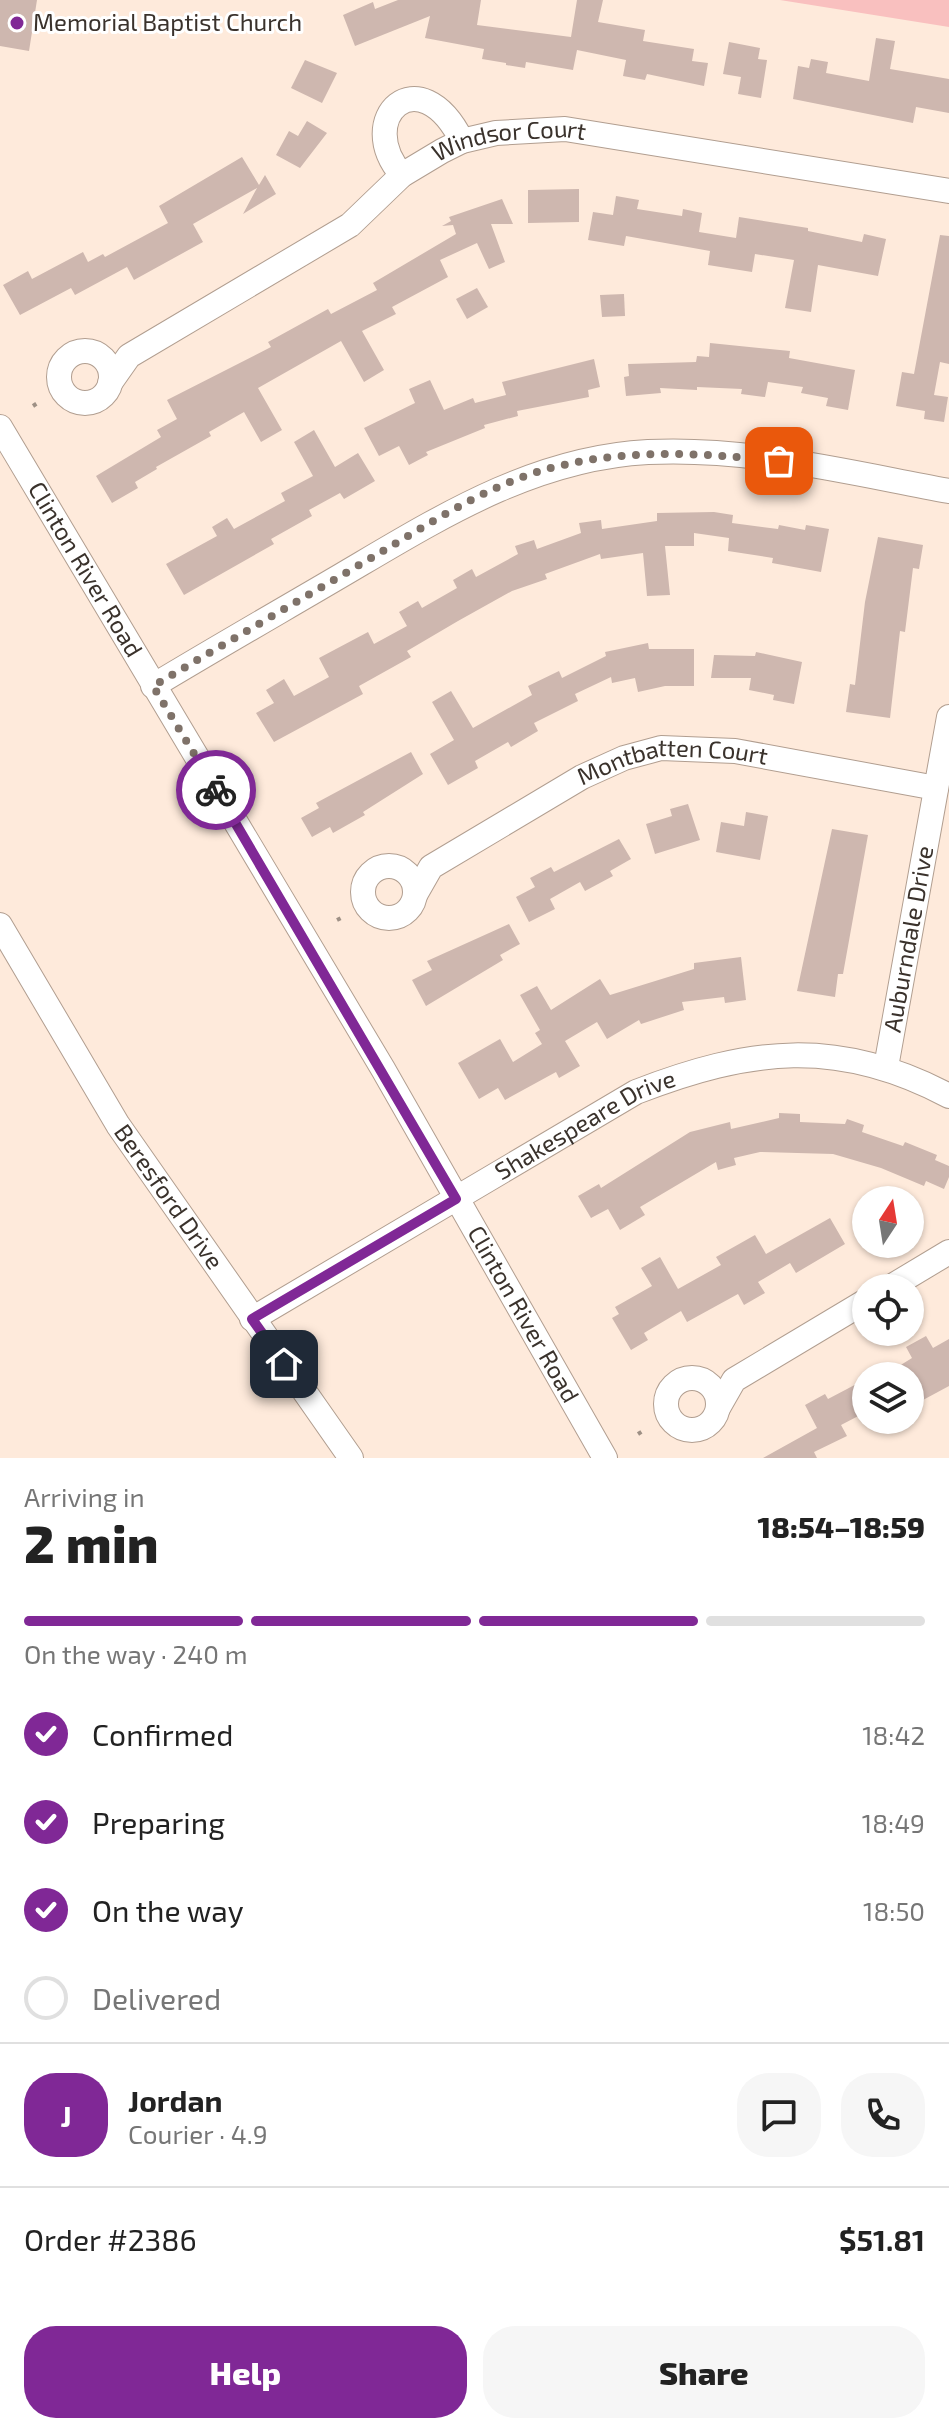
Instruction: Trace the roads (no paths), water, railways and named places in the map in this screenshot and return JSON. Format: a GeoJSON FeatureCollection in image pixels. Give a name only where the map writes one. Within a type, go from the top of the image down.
{"type":"FeatureCollection","features":[{"type":"Feature","properties":{"kind":"street"},"geometry":{"type":"LineString","coordinates":[[402,175],[393,164],[386,127],[388,112],[400,100],[419,98],[435,106],[450,119],[462,141]]}},
{"type":"Feature","properties":{"kind":"street","name":"Windsor Court"},"geometry":{"type":"LineString","coordinates":[[129,356],[88,351],[71,354],[60,367],[59,384],[69,398],[85,403],[101,397],[129,356],[350,225],[402,175],[462,141],[518,129],[565,129],[949,191]]}},
{"type":"Feature","properties":{"kind":"street"},"geometry":{"type":"LineString","coordinates":[[96,353],[108,366],[110,383]]}},
{"type":"Feature","properties":{"kind":"street","name":"Clinton River Road"},"geometry":{"type":"LineString","coordinates":[[0,427],[375,1057],[605,1458]]}},
{"type":"Feature","properties":{"kind":"street"},"geometry":{"type":"LineString","coordinates":[[153,686],[409,536],[504,485],[549,468],[647,452],[704,453],[779,461],[949,491]]}},
{"type":"Feature","properties":{"kind":"street","name":"Auburndale Drive"},"geometry":{"type":"LineString","coordinates":[[886,1067],[949,717]]}},
{"type":"Feature","properties":{"kind":"street","name":"Montbatten Court"},"geometry":{"type":"LineString","coordinates":[[431,867],[408,911],[393,918],[376,915],[365,903],[367,878],[381,868],[431,867],[582,777],[624,758],[661,748],[735,751],[936,788]]}},
{"type":"Feature","properties":{"kind":"street"},"geometry":{"type":"LineString","coordinates":[[398,868],[411,879],[415,895]]}},
{"type":"Feature","properties":{"kind":"street","name":"Beresford Drive"},"geometry":{"type":"LineString","coordinates":[[0,925],[118,1125],[351,1458]]}},
{"type":"Feature","properties":{"kind":"street","name":"Shakespeare Drive"},"geometry":{"type":"LineString","coordinates":[[252,1319],[636,1092],[697,1068],[746,1057],[802,1055],[886,1067],[949,1096]]}},
{"type":"Feature","properties":{"kind":"street"},"geometry":{"type":"LineString","coordinates":[[912,1274],[949,1252]]}},
{"type":"Feature","properties":{"kind":"street"},"geometry":{"type":"LineString","coordinates":[[734,1380],[702,1379],[676,1383],[667,1397],[667,1414],[678,1426],[695,1430],[710,1423],[734,1380],[852,1309]]}},
{"type":"Feature","properties":{"kind":"street"},"geometry":{"type":"LineString","coordinates":[[702,1379],[715,1391],[718,1408]]}},
{"type":"Feature","properties":{"kind":"place","name":"Memorial Baptist Church"},"geometry":{"type":"Point","coordinates":[17,23]}}]}
